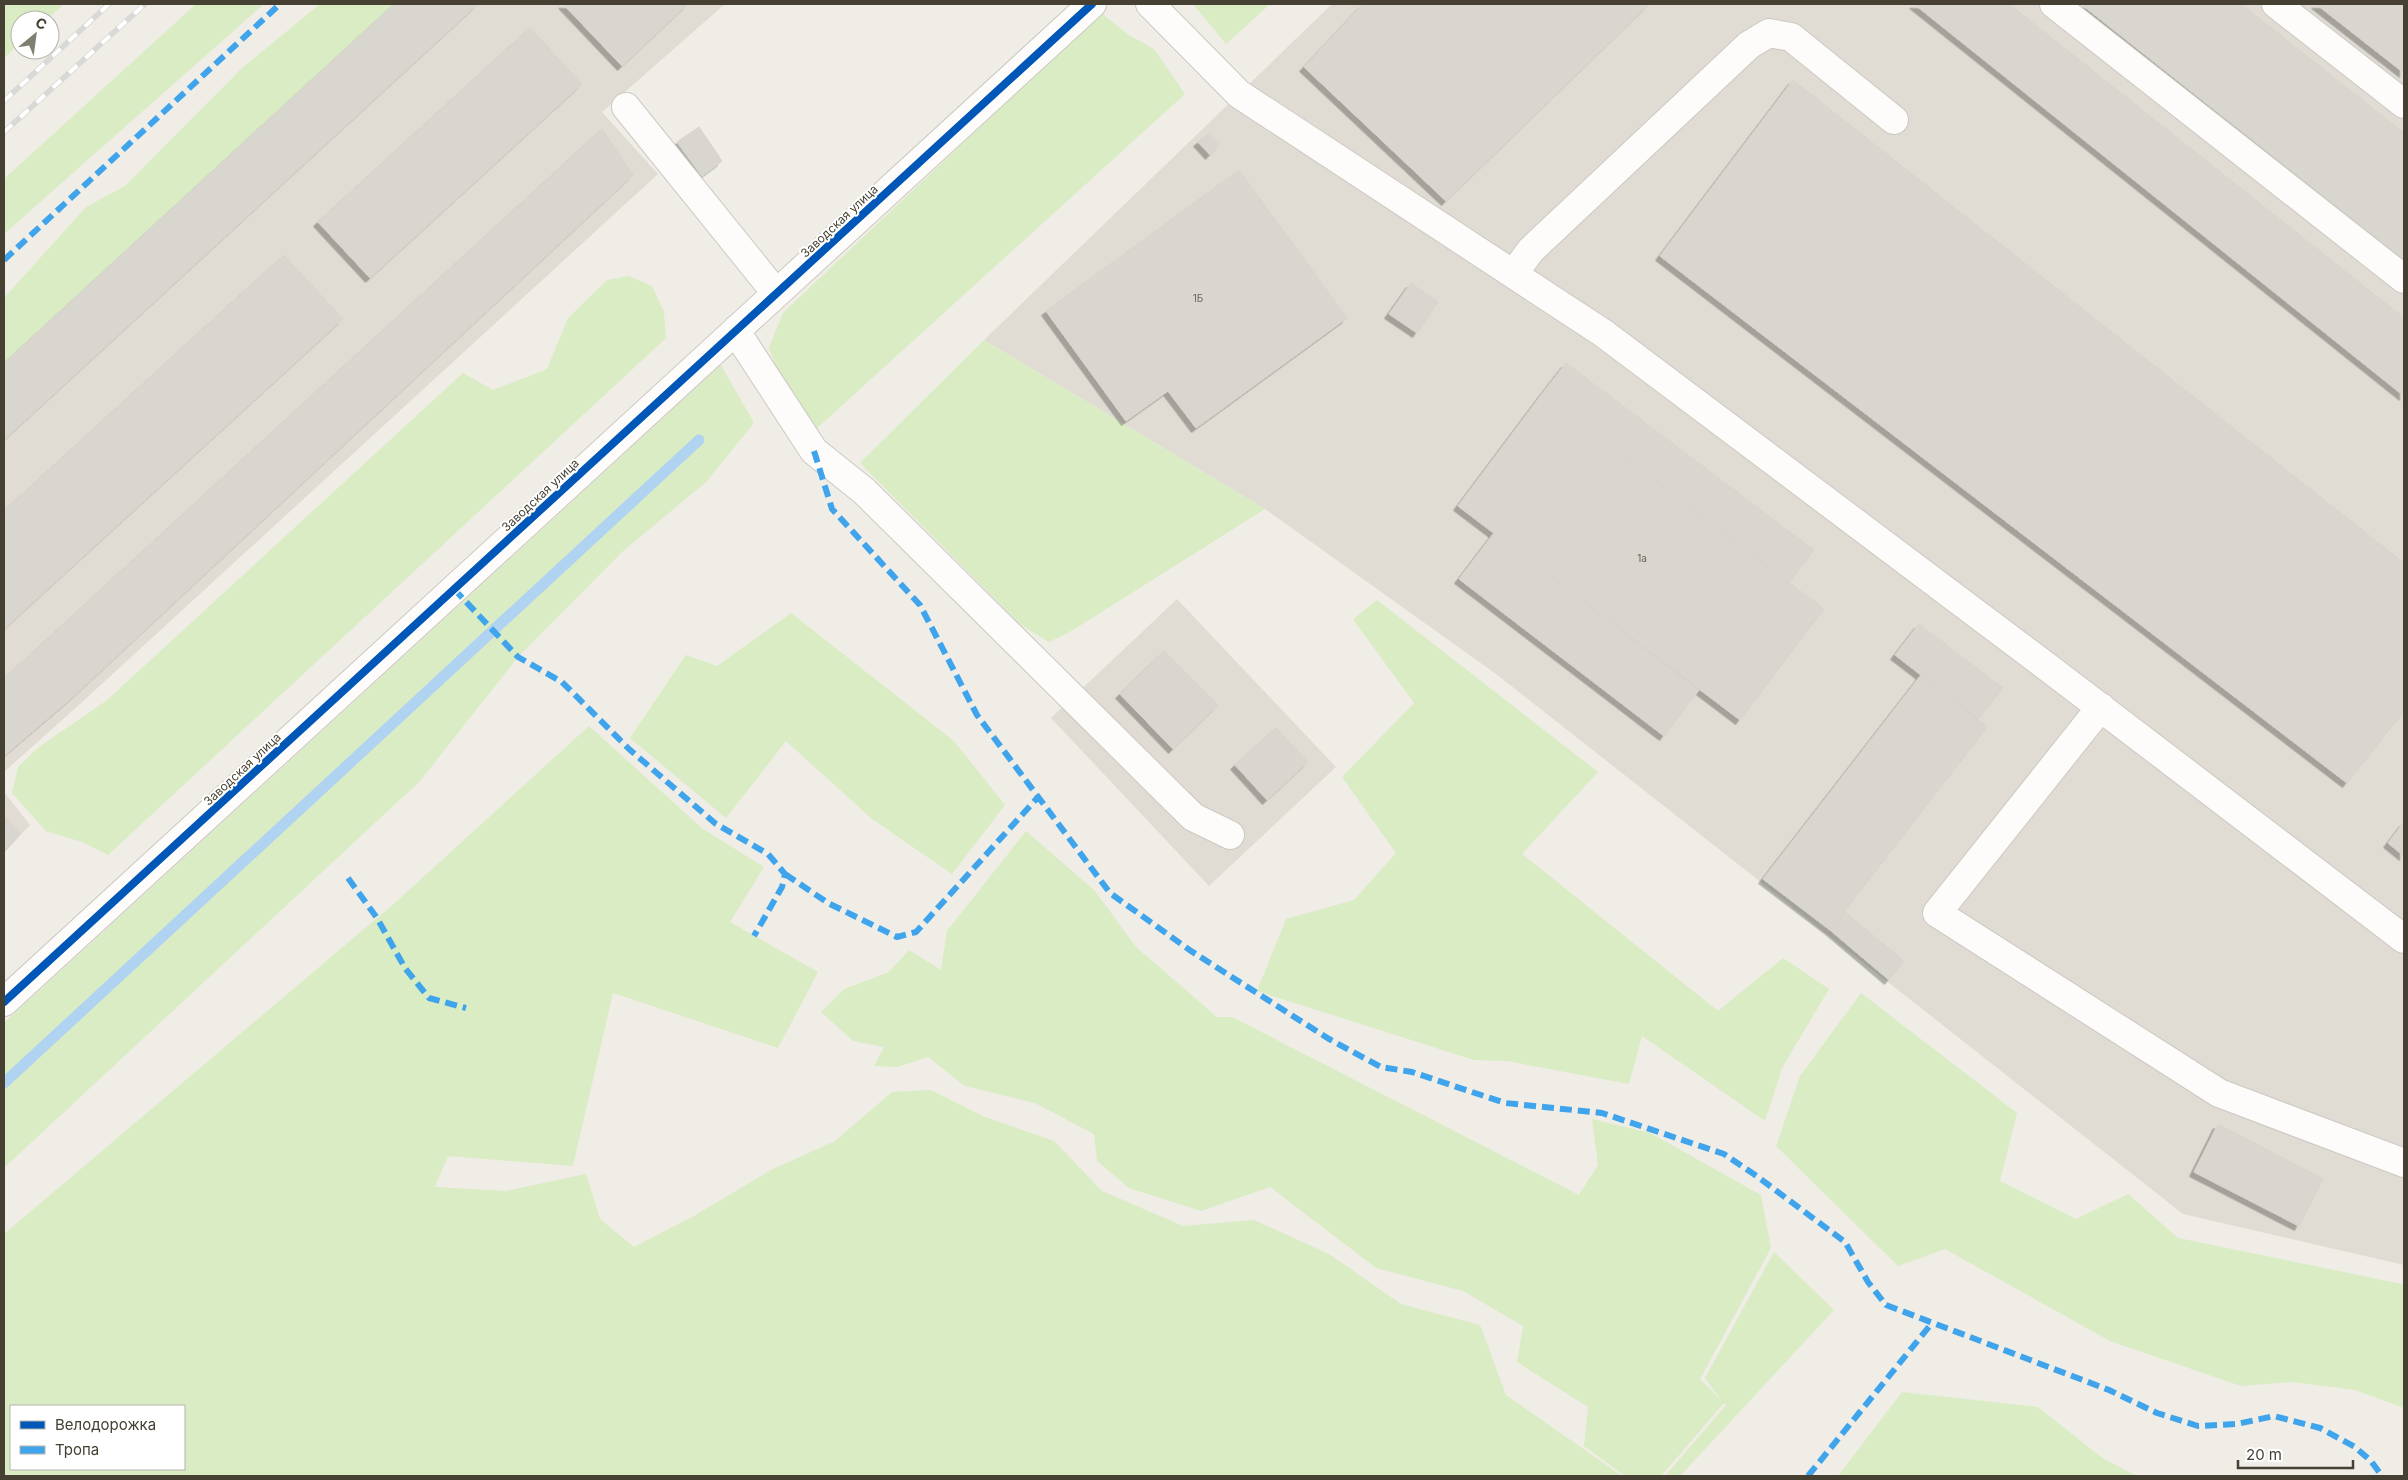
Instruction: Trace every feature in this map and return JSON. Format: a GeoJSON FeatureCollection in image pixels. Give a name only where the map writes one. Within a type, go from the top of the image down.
{"type":"FeatureCollection","features":[{"type":"Feature","properties":{"kind":"street","name":"Заводская улица"},"geometry":{"type":"LineString","coordinates":[[4,1002],[1092,4]]}},
{"type":"Feature","properties":{"kind":"street"},"geometry":{"type":"LineString","coordinates":[[1150,4],[1239,94],[1603,334],[2101,707],[2404,939]]}},
{"type":"Feature","properties":{"kind":"street"},"geometry":{"type":"LineString","coordinates":[[2054,4],[2404,279]]}},
{"type":"Feature","properties":{"kind":"street"},"geometry":{"type":"LineString","coordinates":[[2276,4],[2404,104]]}},
{"type":"Feature","properties":{"kind":"street"},"geometry":{"type":"LineString","coordinates":[[1513,274],[1531,250],[1749,45],[1770,33],[1791,36],[1894,120]]}},
{"type":"Feature","properties":{"kind":"street"},"geometry":{"type":"LineString","coordinates":[[626,107],[776,293]]}},
{"type":"Feature","properties":{"kind":"street"},"geometry":{"type":"LineString","coordinates":[[737,329],[739,336],[814,452],[864,491],[1193,817],[1230,835]]}},
{"type":"Feature","properties":{"kind":"street"},"geometry":{"type":"LineString","coordinates":[[2101,707],[1937,913],[2219,1093],[2404,1163]]}},
{"type":"Feature","properties":{"kind":"shaded area"},"geometry":{"type":"Polygon","coordinates":[[[394,4],[725,4],[602,112],[658,174],[4,772],[4,362],[394,4]]]}},
{"type":"Feature","properties":{"kind":"shaded area"},"geometry":{"type":"Polygon","coordinates":[[[1332,4],[2404,4],[2404,1265],[2183,1214],[1496,674],[1265,509],[984,340],[1332,4]]]}},
{"type":"Feature","properties":{"kind":"shaded area"},"geometry":{"type":"Polygon","coordinates":[[[1177,599],[1336,767],[1209,886],[1051,718],[1177,599]]]}},
{"type":"Feature","properties":{"kind":"shaded area"},"geometry":{"type":"Polygon","coordinates":[[[4,792],[30,825],[4,853],[4,792]]]}},
{"type":"Feature","properties":{"kind":"green space"},"geometry":{"type":"Polygon","coordinates":[[[4,4],[64,4],[57,10],[10,10],[10,52],[4,58],[4,4]]]}},
{"type":"Feature","properties":{"kind":"green space"},"geometry":{"type":"Polygon","coordinates":[[[196,4],[264,4],[4,234],[4,179],[196,4]]]}},
{"type":"Feature","properties":{"kind":"green space"},"geometry":{"type":"Polygon","coordinates":[[[320,4],[394,4],[4,363],[4,298],[86,207],[125,186],[242,68],[320,4]]]}},
{"type":"Feature","properties":{"kind":"green space"},"geometry":{"type":"Polygon","coordinates":[[[1193,4],[1270,4],[1226,44],[1193,4]]]}},
{"type":"Feature","properties":{"kind":"green space"},"geometry":{"type":"Polygon","coordinates":[[[1101,13],[1129,35],[1154,49],[1185,94],[816,429],[785,394],[769,347],[783,313],[1101,13]]]}},
{"type":"Feature","properties":{"kind":"green space"},"geometry":{"type":"Polygon","coordinates":[[[629,276],[652,286],[664,312],[666,338],[108,855],[82,842],[46,831],[12,793],[18,767],[39,747],[106,701],[463,373],[493,390],[547,369],[568,318],[607,280],[629,276]]]}},
{"type":"Feature","properties":{"kind":"green space"},"geometry":{"type":"Polygon","coordinates":[[[984,340],[1265,509],[1073,630],[1049,642],[1021,625],[860,463],[984,340]]]}},
{"type":"Feature","properties":{"kind":"green space"},"geometry":{"type":"Polygon","coordinates":[[[721,365],[754,423],[706,482],[622,552],[518,657],[420,781],[4,1168],[4,1023],[721,365]]]}},
{"type":"Feature","properties":{"kind":"green space"},"geometry":{"type":"Polygon","coordinates":[[[1377,600],[1598,772],[1522,854],[1718,1011],[1783,958],[1829,989],[1782,1068],[1765,1121],[1642,1036],[1629,1084],[1507,1061],[1474,1060],[1257,991],[1286,919],[1354,900],[1396,853],[1342,777],[1414,703],[1353,619],[1377,600]]]}},
{"type":"Feature","properties":{"kind":"green space"},"geometry":{"type":"Polygon","coordinates":[[[791,613],[954,741],[1005,805],[952,874],[872,819],[786,741],[726,818],[630,738],[686,655],[717,666],[791,613]]]}},
{"type":"Feature","properties":{"kind":"green space"},"geometry":{"type":"Polygon","coordinates":[[[589,726],[703,829],[764,867],[730,922],[818,972],[778,1048],[613,993],[573,1166],[448,1156],[435,1187],[506,1191],[586,1174],[600,1219],[634,1247],[694,1216],[771,1170],[835,1141],[892,1092],[931,1090],[985,1117],[1054,1141],[1102,1191],[1183,1226],[1254,1220],[1329,1254],[1401,1304],[1480,1325],[1506,1395],[1622,1476],[4,1476],[4,1234],[396,902],[589,726]]]}},
{"type":"Feature","properties":{"kind":"green space"},"geometry":{"type":"Polygon","coordinates":[[[1026,831],[1095,891],[1136,947],[1217,1017],[1232,1017],[1579,1195],[1598,1165],[1592,1119],[1650,1133],[1761,1195],[1771,1248],[1700,1379],[1721,1400],[1705,1378],[1774,1252],[1834,1310],[1680,1476],[1665,1476],[1726,1405],[1724,1403],[1661,1476],[1625,1476],[1584,1446],[1588,1407],[1517,1362],[1523,1326],[1463,1291],[1376,1268],[1270,1187],[1201,1211],[1129,1188],[1097,1161],[1094,1134],[1035,1103],[965,1086],[928,1057],[897,1067],[874,1066],[884,1047],[853,1041],[821,1012],[844,989],[889,972],[909,950],[941,970],[947,931],[1026,831]]]}},
{"type":"Feature","properties":{"kind":"green space"},"geometry":{"type":"Polygon","coordinates":[[[1861,993],[2017,1113],[2000,1181],[2076,1219],[2128,1194],[2178,1238],[2402,1284],[2404,1287],[2404,1408],[2355,1390],[2292,1382],[2241,1386],[2110,1341],[1945,1249],[1898,1266],[1776,1146],[1800,1076],[1861,993]]]}},
{"type":"Feature","properties":{"kind":"green space"},"geometry":{"type":"Polygon","coordinates":[[[1902,1392],[2038,1407],[2101,1457],[2136,1476],[1838,1476],[1902,1392]]]}},
{"type":"Feature","properties":{"kind":"building"},"geometry":{"type":"Polygon","coordinates":[[[394,4],[478,4],[4,440],[4,363],[394,4]]]}},
{"type":"Feature","properties":{"kind":"building"},"geometry":{"type":"Polygon","coordinates":[[[563,4],[688,4],[622,66],[563,4]]]}},
{"type":"Feature","properties":{"kind":"building"},"geometry":{"type":"Polygon","coordinates":[[[1363,4],[1649,4],[1446,201],[1304,67],[1363,4]]]}},
{"type":"Feature","properties":{"kind":"building"},"geometry":{"type":"Polygon","coordinates":[[[1914,4],[2009,4],[2404,318],[2404,396],[1914,4]]]}},
{"type":"Feature","properties":{"kind":"building"},"geometry":{"type":"Polygon","coordinates":[[[2081,4],[2241,4],[2404,133],[2404,260],[2081,4]]]}},
{"type":"Feature","properties":{"kind":"building"},"geometry":{"type":"Polygon","coordinates":[[[2316,4],[2404,4],[2404,73],[2316,4]]]}},
{"type":"Feature","properties":{"kind":"building"},"geometry":{"type":"Polygon","coordinates":[[[530,28],[582,84],[370,278],[318,222],[530,28]]]}},
{"type":"Feature","properties":{"kind":"building"},"geometry":{"type":"Polygon","coordinates":[[[1793,80],[2404,563],[2404,711],[2347,783],[1660,256],[1793,80]]]}},
{"type":"Feature","properties":{"kind":"building"},"geometry":{"type":"Polygon","coordinates":[[[699,127],[722,161],[702,176],[677,142],[699,127]]]}},
{"type":"Feature","properties":{"kind":"building"},"geometry":{"type":"Polygon","coordinates":[[[602,129],[633,175],[73,697],[4,756],[4,679],[602,129]]]}},
{"type":"Feature","properties":{"kind":"building"},"geometry":{"type":"Polygon","coordinates":[[[1208,134],[1219,145],[1210,155],[1198,142],[1208,134]]]}},
{"type":"Feature","properties":{"kind":"building"},"geometry":{"type":"Polygon","coordinates":[[[1239,170],[1347,318],[1196,428],[1168,391],[1126,421],[1046,311],[1239,170]]]}},
{"type":"Feature","properties":{"kind":"building"},"geometry":{"type":"Polygon","coordinates":[[[284,255],[343,319],[4,629],[4,511],[284,255]]]}},
{"type":"Feature","properties":{"kind":"building"},"geometry":{"type":"Polygon","coordinates":[[[1411,283],[1438,302],[1417,333],[1389,314],[1411,283]]]}},
{"type":"Feature","properties":{"kind":"building"},"geometry":{"type":"Polygon","coordinates":[[[1566,363],[1814,550],[1789,582],[1542,394],[1566,363]]]}},
{"type":"Feature","properties":{"kind":"building"},"geometry":{"type":"Polygon","coordinates":[[[1542,394],[1824,609],[1740,720],[1458,506],[1542,394]]]}},
{"type":"Feature","properties":{"kind":"building"},"geometry":{"type":"Polygon","coordinates":[[[1494,533],[1699,690],[1664,736],[1459,579],[1494,533]]]}},
{"type":"Feature","properties":{"kind":"building"},"geometry":{"type":"Polygon","coordinates":[[[1919,624],[2003,688],[1978,719],[1895,655],[1919,624]]]}},
{"type":"Feature","properties":{"kind":"building"},"geometry":{"type":"Polygon","coordinates":[[[1164,651],[1218,705],[1173,749],[1120,694],[1164,651]]]}},
{"type":"Feature","properties":{"kind":"building"},"geometry":{"type":"Polygon","coordinates":[[[1921,675],[1987,727],[1830,930],[1763,879],[1921,675]]]}},
{"type":"Feature","properties":{"kind":"building"},"geometry":{"type":"Polygon","coordinates":[[[1276,728],[1308,762],[1267,800],[1235,765],[1276,728]]]}},
{"type":"Feature","properties":{"kind":"building"},"geometry":{"type":"Polygon","coordinates":[[[4,816],[20,834],[4,851],[4,816]]]}},
{"type":"Feature","properties":{"kind":"building"},"geometry":{"type":"Polygon","coordinates":[[[2404,822],[2404,856],[2388,843],[2404,822]]]}},
{"type":"Feature","properties":{"kind":"building"},"geometry":{"type":"Polygon","coordinates":[[[1845,912],[1904,961],[1889,980],[1830,930],[1845,912]]]}},
{"type":"Feature","properties":{"kind":"building"},"geometry":{"type":"Polygon","coordinates":[[[2218,1124],[2323,1179],[2299,1226],[2194,1172],[2218,1124]]]}},
{"type":"Feature","properties":{"kind":"waterway"},"geometry":{"type":"LineString","coordinates":[[4,1083],[699,440]]}},
{"type":"Feature","properties":{"kind":"railway"},"geometry":{"type":"LineString","coordinates":[[4,101],[109,4]]}},
{"type":"Feature","properties":{"kind":"railway"},"geometry":{"type":"LineString","coordinates":[[4,132],[145,4]]}},
{"type":"Feature","properties":{"kind":"marked path"},"geometry":{"type":"LineString","coordinates":[[4,260],[280,4]]}},
{"type":"Feature","properties":{"kind":"marked path"},"geometry":{"type":"LineString","coordinates":[[814,451],[832,509],[920,605],[977,715],[1110,893],[1191,951],[1329,1039],[1381,1067],[1412,1072],[1505,1103],[1602,1113],[1724,1154],[1845,1242],[1868,1282],[1886,1305],[2109,1390],[2157,1413],[2198,1426],[2237,1424],[2274,1416],[2320,1428],[2355,1447],[2371,1461],[2382,1476]]}},
{"type":"Feature","properties":{"kind":"marked path"},"geometry":{"type":"LineString","coordinates":[[454,589],[518,657],[562,682],[629,749],[716,824],[768,854],[785,874],[782,887],[754,936]]}},
{"type":"Feature","properties":{"kind":"marked path"},"geometry":{"type":"LineString","coordinates":[[785,874],[828,903],[897,937],[916,932],[1039,796]]}},
{"type":"Feature","properties":{"kind":"marked path"},"geometry":{"type":"LineString","coordinates":[[348,878],[377,918],[405,968],[429,998],[466,1008]]}},
{"type":"Feature","properties":{"kind":"marked path"},"geometry":{"type":"LineString","coordinates":[[1808,1476],[1932,1323]]}},
{"type":"Feature","properties":{"kind":"cycle path"},"geometry":{"type":"LineString","coordinates":[[4,1002],[1092,4]]}}]}
